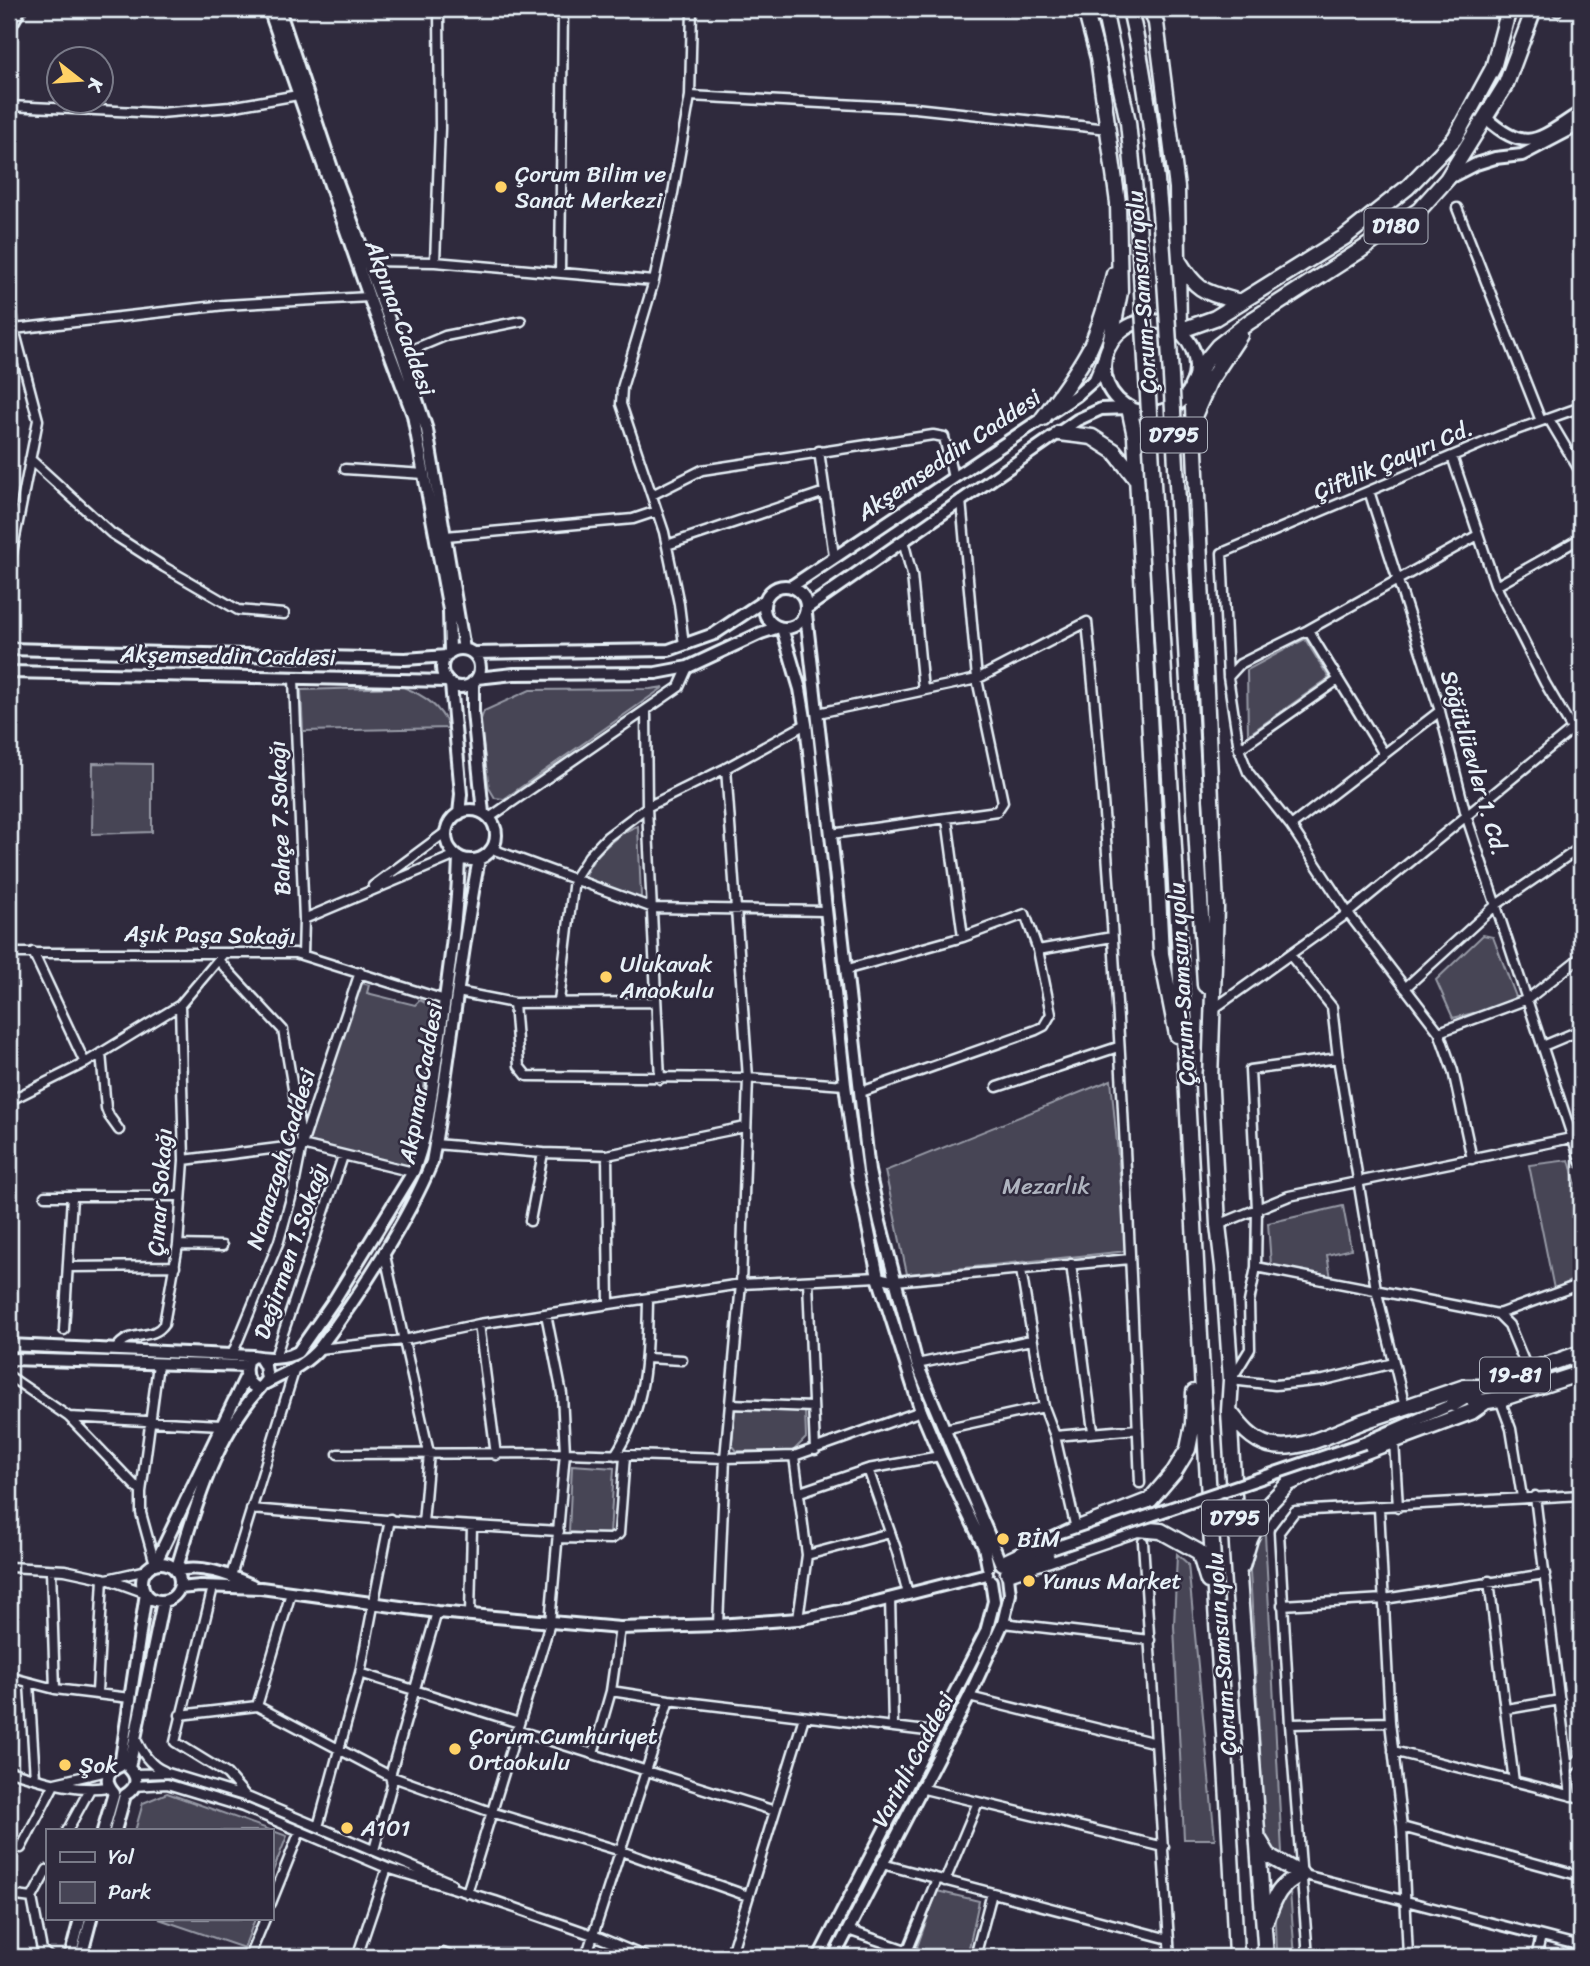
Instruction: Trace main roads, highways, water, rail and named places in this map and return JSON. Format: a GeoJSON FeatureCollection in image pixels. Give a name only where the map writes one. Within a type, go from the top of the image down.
{"type":"FeatureCollection","features":[{"type":"Feature","properties":{"kind":"highway"},"geometry":{"type":"LineString","coordinates":[[1085,9],[1098,58],[1118,203],[1120,292],[1110,343]]}},
{"type":"Feature","properties":{"kind":"highway","name":"Çorum-Samsun yolu"},"geometry":{"type":"LineString","coordinates":[[1130,9],[1154,147],[1165,281],[1218,1225],[1231,1380],[1229,1411],[1239,1578],[1266,1957]]}},
{"type":"Feature","properties":{"kind":"highway"},"geometry":{"type":"LineString","coordinates":[[1151,9],[1156,23],[1177,188],[1179,331]]}},
{"type":"Feature","properties":{"kind":"highway","name":"D180"},"geometry":{"type":"LineString","coordinates":[[1192,386],[1204,363],[1218,346],[1249,322],[1419,210],[1447,180],[1506,84],[1534,9]]}},
{"type":"Feature","properties":{"kind":"highway","name":"D180"},"geometry":{"type":"LineString","coordinates":[[1179,331],[1214,318],[1345,237],[1408,187],[1455,138],[1493,68],[1508,12]]}},
{"type":"Feature","properties":{"kind":"highway","name":"Çorum-Samsun yolu"},"geometry":{"type":"LineString","coordinates":[[1105,14],[1128,122],[1138,222],[1215,1611],[1229,1794],[1236,1957]]}},
{"type":"Feature","properties":{"kind":"highway"},"geometry":{"type":"LineString","coordinates":[[1044,418],[1090,348],[1106,308],[1119,256]]}},
{"type":"Feature","properties":{"kind":"highway"},"geometry":{"type":"LineString","coordinates":[[1178,260],[1192,282],[1209,293],[1240,302]]}},
{"type":"Feature","properties":{"kind":"highway"},"geometry":{"type":"LineString","coordinates":[[1194,419],[1209,382],[1249,322]]}},
{"type":"Feature","properties":{"kind":"highway"},"geometry":{"type":"LineString","coordinates":[[1192,386],[1216,908],[1210,1079]]}},
{"type":"Feature","properties":{"kind":"highway"},"geometry":{"type":"LineString","coordinates":[[1129,408],[1135,436],[1138,481],[1161,954],[1188,1087]]}},
{"type":"Feature","properties":{"kind":"highway"},"geometry":{"type":"LineString","coordinates":[[1059,433],[1092,437],[1114,451],[1138,481]]}},
{"type":"Feature","properties":{"kind":"highway"},"geometry":{"type":"LineString","coordinates":[[1198,1307],[1193,1424],[1188,1449],[1174,1472],[1150,1500],[1076,1529],[1005,1568],[1137,1530],[1161,1531],[1199,1552],[1215,1611]]}},
{"type":"Feature","properties":{"kind":"highway","name":"19-81"},"geometry":{"type":"LineString","coordinates":[[1581,1353],[1481,1387],[1452,1404],[1500,1399],[1581,1373]]}},
{"type":"Feature","properties":{"kind":"highway"},"geometry":{"type":"LineString","coordinates":[[1229,1411],[1256,1440],[1278,1447],[1314,1440],[1465,1387],[1481,1387]]}},
{"type":"Feature","properties":{"kind":"highway"},"geometry":{"type":"LineString","coordinates":[[1239,1578],[1250,1539],[1266,1507],[1289,1483],[1331,1464],[1471,1412],[1485,1402]]}},
{"type":"Feature","properties":{"kind":"highway"},"geometry":{"type":"LineString","coordinates":[[1257,1836],[1269,1856],[1301,1874],[1287,1881],[1277,1893],[1264,1927]]}},
{"type":"Feature","properties":{"kind":"main road"},"geometry":{"type":"LineString","coordinates":[[1150,320],[1165,323],[1179,331],[1189,342],[1195,356],[1196,372],[1184,399],[1172,408],[1158,413],[1143,413],[1117,400],[1106,380],[1105,357],[1110,343],[1127,327],[1150,320]]}},
{"type":"Feature","properties":{"kind":"tunnel"},"geometry":{"type":"LineString","coordinates":[[1140,1483],[1142,1522]]}},
{"type":"Feature","properties":{"kind":"place","name":"Çorum Bilim ve Sanat Merkezi"},"geometry":{"type":"Point","coordinates":[501,187]}},
{"type":"Feature","properties":{"kind":"place","name":"Ulukavak Anaokulu"},"geometry":{"type":"Point","coordinates":[606,977]}},
{"type":"Feature","properties":{"kind":"place","name":"BİM"},"geometry":{"type":"Point","coordinates":[1003,1539]}},
{"type":"Feature","properties":{"kind":"place","name":"Yunus Market"},"geometry":{"type":"Point","coordinates":[1029,1581]}},
{"type":"Feature","properties":{"kind":"place","name":"Çorum Cumhuriyet Ortaokulu"},"geometry":{"type":"Point","coordinates":[455,1749]}},
{"type":"Feature","properties":{"kind":"place","name":"Şok"},"geometry":{"type":"Point","coordinates":[65,1765]}},
{"type":"Feature","properties":{"kind":"place","name":"A101"},"geometry":{"type":"Point","coordinates":[347,1828]}},
{"type":"Feature","properties":{"kind":"park label","name":"Mezarlık"},"geometry":{"type":"Point","coordinates":[1046,1186]}}]}
